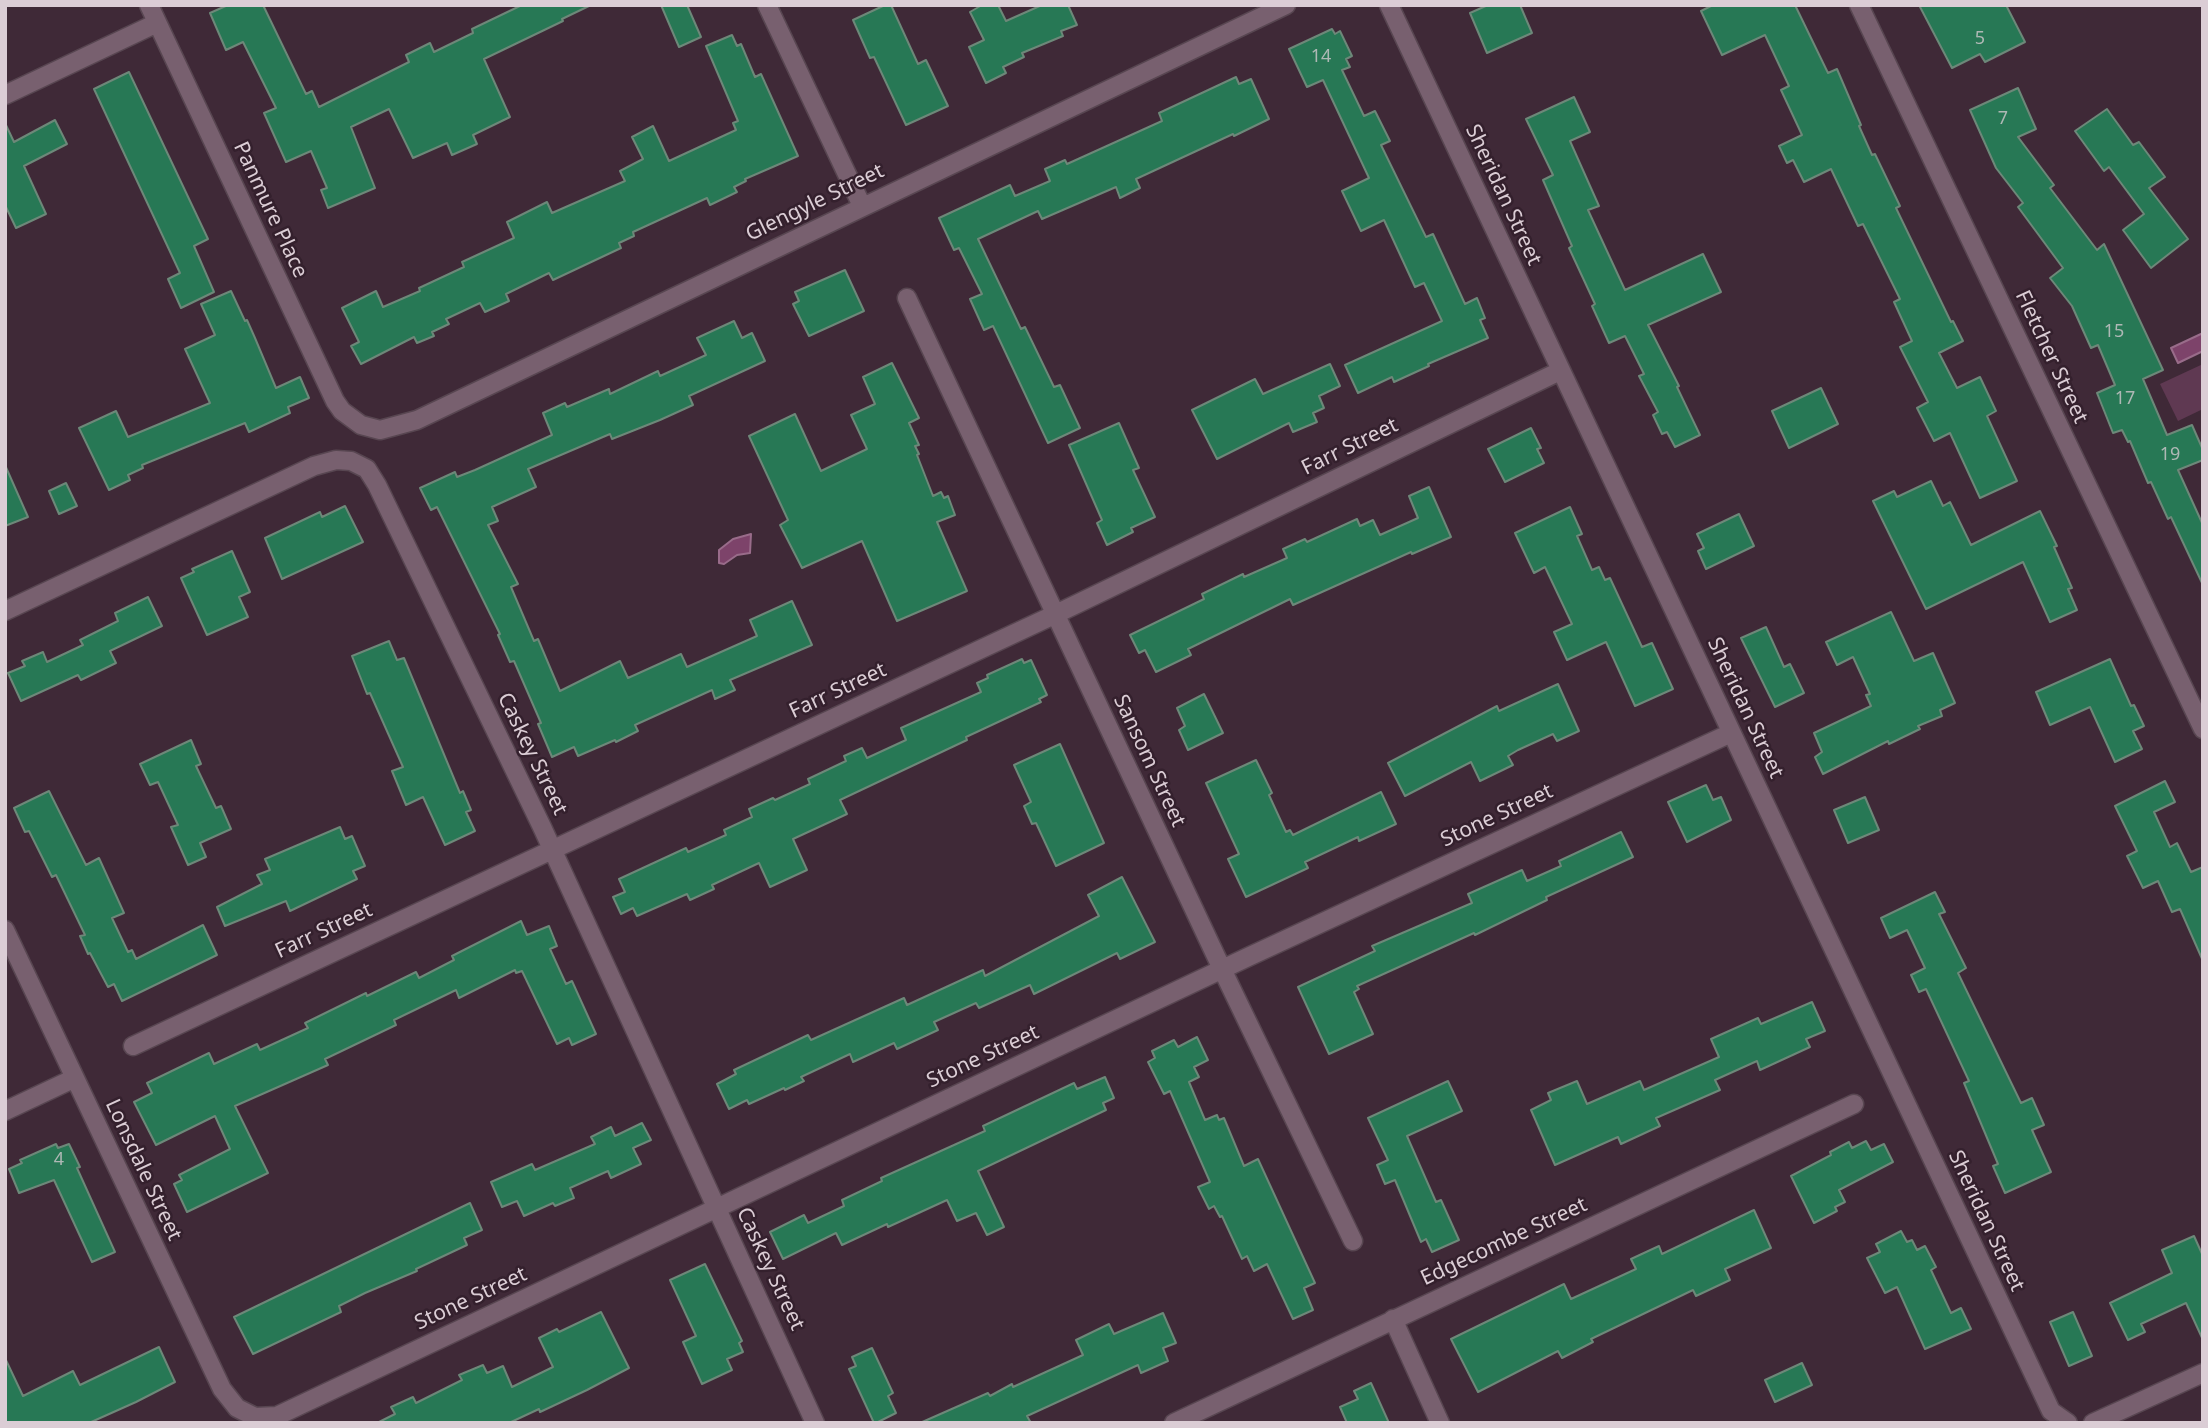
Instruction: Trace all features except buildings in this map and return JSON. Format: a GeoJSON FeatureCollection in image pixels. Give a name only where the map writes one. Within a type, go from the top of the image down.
{"type":"FeatureCollection","features":[{"type":"Feature","properties":{"kind":"street","name":"Panmure Place"},"geometry":{"type":"LineString","coordinates":[[149,5],[335,401],[342,411],[361,425]]}},
{"type":"Feature","properties":{"kind":"street"},"geometry":{"type":"LineString","coordinates":[[767,5],[862,206]]}},
{"type":"Feature","properties":{"kind":"street","name":"Glengyle Street"},"geometry":{"type":"LineString","coordinates":[[361,425],[380,430],[417,420],[1286,5]]}},
{"type":"Feature","properties":{"kind":"street","name":"Sheridan Street"},"geometry":{"type":"LineString","coordinates":[[1389,5],[2045,1399],[2051,1411],[2068,1423]]}},
{"type":"Feature","properties":{"kind":"street","name":"Fletcher Street"},"geometry":{"type":"LineString","coordinates":[[1859,5],[2203,729]]}},
{"type":"Feature","properties":{"kind":"street"},"geometry":{"type":"LineString","coordinates":[[5,95],[157,23]]}},
{"type":"Feature","properties":{"kind":"street","name":"Sansom Street"},"geometry":{"type":"LineString","coordinates":[[907,299],[1353,1241]]}},
{"type":"Feature","properties":{"kind":"street","name":"Farr Street"},"geometry":{"type":"LineString","coordinates":[[133,1046],[1056,614],[1560,371]]}},
{"type":"Feature","properties":{"kind":"street","name":"Caskey Street"},"geometry":{"type":"LineString","coordinates":[[5,611],[314,466],[336,460],[351,461],[367,469],[553,850],[815,1423]]}},
{"type":"Feature","properties":{"kind":"street","name":"Stone Street"},"geometry":{"type":"LineString","coordinates":[[255,1418],[277,1416],[1222,969],[1731,733]]}},
{"type":"Feature","properties":{"kind":"street","name":"Lonsdale Street"},"geometry":{"type":"LineString","coordinates":[[5,930],[222,1389],[237,1408],[255,1418]]}},
{"type":"Feature","properties":{"kind":"street"},"geometry":{"type":"LineString","coordinates":[[5,1111],[75,1078]]}},
{"type":"Feature","properties":{"kind":"street","name":"Edgecombe Street"},"geometry":{"type":"LineString","coordinates":[[1174,1423],[1854,1104]]}},
{"type":"Feature","properties":{"kind":"street"},"geometry":{"type":"LineString","coordinates":[[1393,1319],[1440,1423]]}},
{"type":"Feature","properties":{"kind":"street"},"geometry":{"type":"LineString","coordinates":[[2093,1423],[2203,1373]]}},
{"type":"Feature","properties":{"kind":"shaded area"},"geometry":{"type":"Polygon","coordinates":[[[2203,333],[2203,351],[2178,363],[2171,348],[2203,333]]]}},
{"type":"Feature","properties":{"kind":"shaded area"},"geometry":{"type":"Polygon","coordinates":[[[2203,364],[2203,409],[2178,421],[2160,384],[2203,364]]]}},
{"type":"Feature","properties":{"kind":"shaded area"},"geometry":{"type":"Polygon","coordinates":[[[751,534],[750,553],[737,555],[724,564],[719,563],[719,550],[733,539],[751,534]]]}}]}
